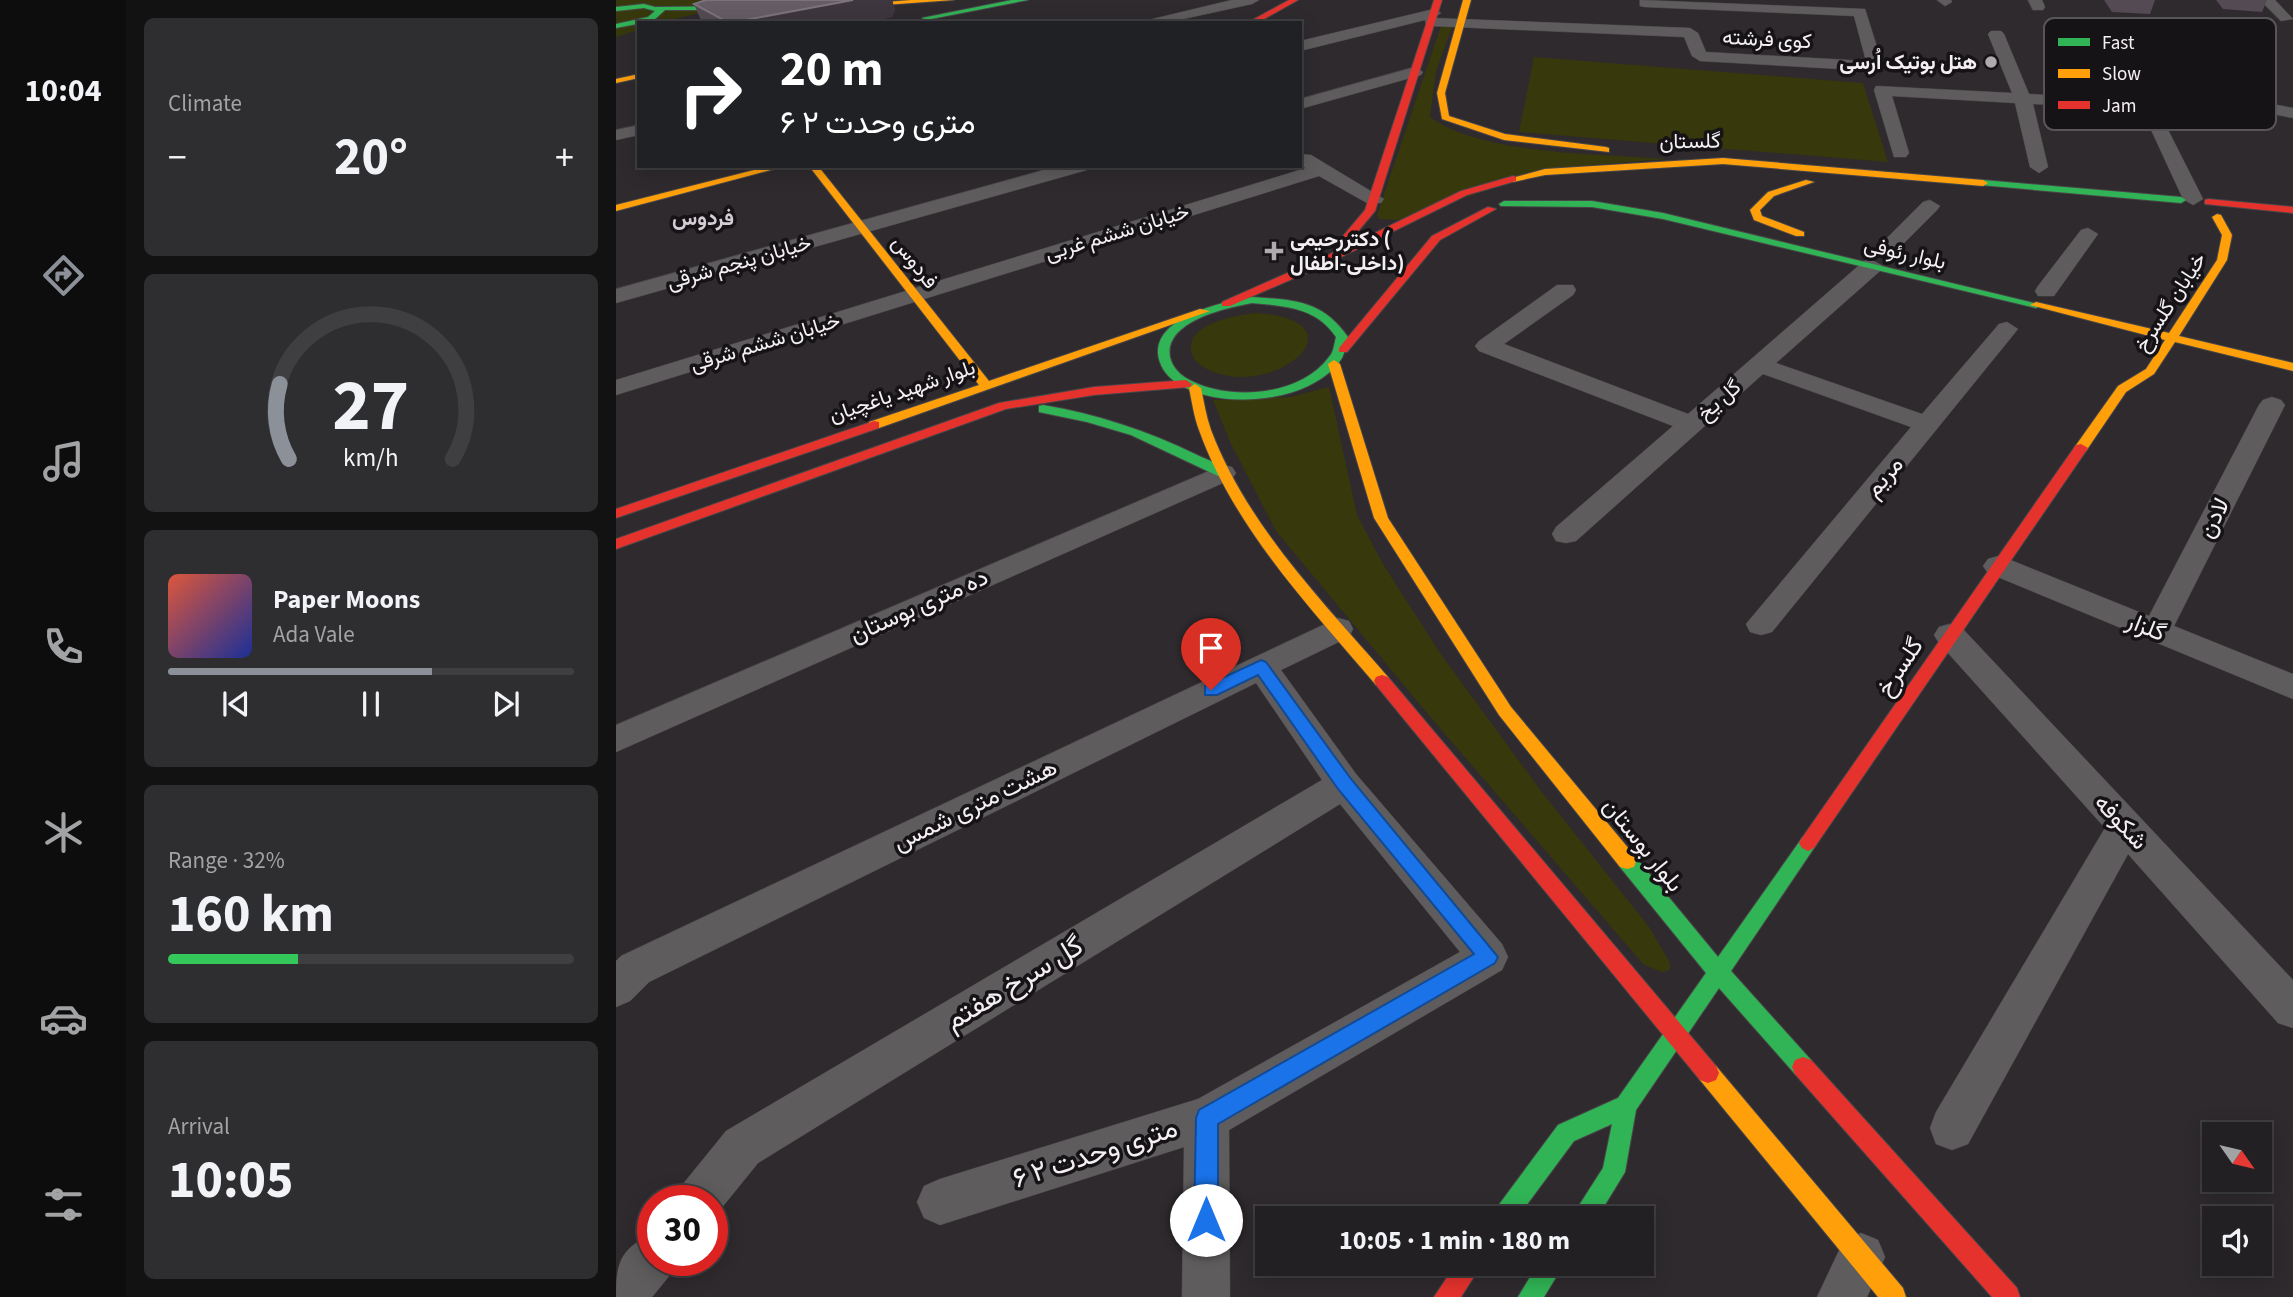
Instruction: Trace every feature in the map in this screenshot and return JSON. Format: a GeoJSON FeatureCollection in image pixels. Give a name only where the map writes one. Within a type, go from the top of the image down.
{"type":"FeatureCollection","features":[{"type":"Feature","properties":{"kind":"main road"},"geometry":{"type":"LineString","coordinates":[[914,20],[950,0]]}},
{"type":"Feature","properties":{"kind":"main road"},"geometry":{"type":"LineString","coordinates":[[826,9],[866,10],[890,5],[937,8],[1024,0]]}},
{"type":"Feature","properties":{"kind":"main road"},"geometry":{"type":"LineString","coordinates":[[1255,21],[1294,0]]}},
{"type":"Feature","properties":{"kind":"main road"},"geometry":{"type":"LineString","coordinates":[[1466,0],[1441,93],[1445,117],[1471,130],[1511,140],[1723,160]]}},
{"type":"Feature","properties":{"kind":"main road"},"geometry":{"type":"LineString","coordinates":[[616,9],[644,6],[761,11],[652,21]]}},
{"type":"Feature","properties":{"kind":"main road"},"geometry":{"type":"LineString","coordinates":[[644,21],[657,16],[661,10],[658,8]]}},
{"type":"Feature","properties":{"kind":"main road"},"geometry":{"type":"LineString","coordinates":[[1323,262],[1355,231],[1374,199],[1434,11]]}},
{"type":"Feature","properties":{"kind":"main road"},"geometry":{"type":"LineString","coordinates":[[616,26],[637,23]]}},
{"type":"Feature","properties":{"kind":"main road"},"geometry":{"type":"LineString","coordinates":[[616,81],[637,76]]}},
{"type":"Feature","properties":{"kind":"main road","name":"گلستان"},"geometry":{"type":"LineString","coordinates":[[1226,304],[1323,262],[1464,193],[1497,182],[1593,168],[1723,160],[2193,208]]}},
{"type":"Feature","properties":{"kind":"main road"},"geometry":{"type":"LineString","coordinates":[[616,208],[774,168]]}},
{"type":"Feature","properties":{"kind":"main road","name":"فردوس"},"geometry":{"type":"LineString","coordinates":[[815,168],[985,384]]}},
{"type":"Feature","properties":{"kind":"main road","name":"گلستان"},"geometry":{"type":"LineString","coordinates":[[1334,365],[1343,350],[1436,238],[1468,219],[1504,204],[1601,186],[1719,178],[2193,208],[2293,210]]}},
{"type":"Feature","properties":{"kind":"main road","name":"بلوار رئوفی"},"geometry":{"type":"LineString","coordinates":[[1809,182],[1768,195],[1758,202],[1755,210],[1758,218],[1775,227],[1877,260],[2147,330],[2176,330],[2293,351]]}},
{"type":"Feature","properties":{"kind":"main road","name":"بلوار رئوفی"},"geometry":{"type":"LineString","coordinates":[[1504,204],[1556,202],[1629,209],[1877,260],[2046,291],[2147,330]]}},
{"type":"Feature","properties":{"kind":"main road"},"geometry":{"type":"LineString","coordinates":[[2193,208],[2218,208],[2218,216],[2293,221]]}},
{"type":"Feature","properties":{"kind":"main road","name":"خیابان گلسرخ"},"geometry":{"type":"LineString","coordinates":[[2122,389],[2150,371],[2222,260],[2227,235],[2218,216]]}},
{"type":"Feature","properties":{"kind":"main road"},"geometry":{"type":"LineString","coordinates":[[1226,304],[1278,300],[1322,312],[1336,322],[1343,335],[1343,350]]}},
{"type":"Feature","properties":{"kind":"main road","name":"بلوار شهید یاغچیان"},"geometry":{"type":"LineString","coordinates":[[624,511],[985,384],[1226,304]]}},
{"type":"Feature","properties":{"kind":"main road"},"geometry":{"type":"LineString","coordinates":[[1204,311],[1171,333],[1164,347],[1164,361],[1171,373],[1191,386],[1195,409],[1223,473],[1302,585],[1675,1035],[1851,1277],[1894,1297]]}},
{"type":"Feature","properties":{"kind":"main road","name":"بلوار رئوفی"},"geometry":{"type":"LineString","coordinates":[[2176,330],[2293,367]]}},
{"type":"Feature","properties":{"kind":"main road"},"geometry":{"type":"LineString","coordinates":[[2122,389],[2126,364]]}},
{"type":"Feature","properties":{"kind":"main road","name":"بلوار شهید یاغچیان"},"geometry":{"type":"LineString","coordinates":[[616,544],[1003,406],[1047,396],[1116,388],[1191,386],[1218,394],[1272,393],[1308,382],[1334,365]]}},
{"type":"Feature","properties":{"kind":"main road","name":"بلوار بوستان"},"geometry":{"type":"LineString","coordinates":[[1334,365],[1381,518],[1505,711],[1718,973],[2008,1297]]}},
{"type":"Feature","properties":{"kind":"main road","name":"گلسرخ"},"geometry":{"type":"LineString","coordinates":[[1626,1106],[2122,389]]}},
{"type":"Feature","properties":{"kind":"main road"},"geometry":{"type":"LineString","coordinates":[[1003,406],[1087,416],[1135,430],[1223,473]]}},
{"type":"Feature","properties":{"kind":"main road"},"geometry":{"type":"LineString","coordinates":[[624,511],[640,535]]}},
{"type":"Feature","properties":{"kind":"main road"},"geometry":{"type":"LineString","coordinates":[[1512,1206],[1566,1133],[1626,1106]]}},
{"type":"Feature","properties":{"kind":"main road"},"geometry":{"type":"LineString","coordinates":[[1591,1206],[1614,1172],[1626,1106]]}},
{"type":"Feature","properties":{"kind":"main road"},"geometry":{"type":"LineString","coordinates":[[1446,1297],[1461,1276]]}},
{"type":"Feature","properties":{"kind":"main road"},"geometry":{"type":"LineString","coordinates":[[1530,1297],[1544,1276]]}},
{"type":"Feature","properties":{"kind":"street"},"geometry":{"type":"LineString","coordinates":[[1152,21],[1252,0]]}},
{"type":"Feature","properties":{"kind":"street"},"geometry":{"type":"LineString","coordinates":[[2267,0],[2286,18]]}},
{"type":"Feature","properties":{"kind":"street"},"geometry":{"type":"LineString","coordinates":[[1645,3],[1689,5],[1690,33]]}},
{"type":"Feature","properties":{"kind":"street","name":"کوی فرشته"},"geometry":{"type":"LineString","coordinates":[[1302,45],[1434,11],[1462,22],[1690,33],[1700,56],[1875,66],[1860,12],[1689,5]]}},
{"type":"Feature","properties":{"kind":"street"},"geometry":{"type":"LineString","coordinates":[[1996,34],[2023,99],[2039,167]]}},
{"type":"Feature","properties":{"kind":"street"},"geometry":{"type":"LineString","coordinates":[[1302,103],[1415,72]]}},
{"type":"Feature","properties":{"kind":"street"},"geometry":{"type":"LineString","coordinates":[[1900,153],[1882,90],[2044,100]]}},
{"type":"Feature","properties":{"kind":"street"},"geometry":{"type":"LineString","coordinates":[[616,135],[637,130]]}},
{"type":"Feature","properties":{"kind":"street"},"geometry":{"type":"LineString","coordinates":[[2154,130],[2193,208]]}},
{"type":"Feature","properties":{"kind":"street"},"geometry":{"type":"LineString","coordinates":[[1302,157],[1374,199]]}},
{"type":"Feature","properties":{"kind":"street","name":"خیابان پنجم شرقی"},"geometry":{"type":"LineString","coordinates":[[616,296],[1073,168]]}},
{"type":"Feature","properties":{"kind":"street","name":"خیابان ششم غربی"},"geometry":{"type":"LineString","coordinates":[[914,295],[1321,169]]}},
{"type":"Feature","properties":{"kind":"street","name":"گل یخ"},"geometry":{"type":"LineString","coordinates":[[1566,534],[1877,260],[1930,206]]}},
{"type":"Feature","properties":{"kind":"street"},"geometry":{"type":"LineString","coordinates":[[2046,291],[2088,234]]}},
{"type":"Feature","properties":{"kind":"street"},"geometry":{"type":"LineString","coordinates":[[1565,290],[1487,346],[1691,424]]}},
{"type":"Feature","properties":{"kind":"street","name":"خیابان ششم شرقی"},"geometry":{"type":"LineString","coordinates":[[616,388],[914,295]]}},
{"type":"Feature","properties":{"kind":"street","name":"مریم"},"geometry":{"type":"LineString","coordinates":[[1760,624],[2007,329]]}},
{"type":"Feature","properties":{"kind":"street"},"geometry":{"type":"LineString","coordinates":[[1759,365],[1927,424]]}},
{"type":"Feature","properties":{"kind":"street","name":"لادن"},"geometry":{"type":"LineString","coordinates":[[2155,631],[2272,405]]}},
{"type":"Feature","properties":{"kind":"street","name":"ده متری بوستان"},"geometry":{"type":"LineString","coordinates":[[616,739],[1223,473]]}},
{"type":"Feature","properties":{"kind":"street","name":"گلزار"},"geometry":{"type":"LineString","coordinates":[[1998,566],[2293,687]]}},
{"type":"Feature","properties":{"kind":"street","name":"هشت متری شمس"},"geometry":{"type":"LineString","coordinates":[[616,988],[635,969],[1338,629]]}},
{"type":"Feature","properties":{"kind":"street","name":"شکوفه"},"geometry":{"type":"LineString","coordinates":[[1950,635],[2293,1009]]}},
{"type":"Feature","properties":{"kind":"street"},"geometry":{"type":"LineString","coordinates":[[1261,666],[1344,784]]}},
{"type":"Feature","properties":{"kind":"street","name":"۶ متری وحدت ۲"},"geometry":{"type":"LineString","coordinates":[[940,1202],[1207,1118],[1488,957],[1344,784]]}},
{"type":"Feature","properties":{"kind":"street","name":"گل سرخ هفتم"},"geometry":{"type":"LineString","coordinates":[[711,1185],[742,1147],[1344,784]]}},
{"type":"Feature","properties":{"kind":"street"},"geometry":{"type":"LineString","coordinates":[[1952,1128],[2125,826]]}},
{"type":"Feature","properties":{"kind":"street"},"geometry":{"type":"LineString","coordinates":[[1206,1297],[1207,1118]]}},
{"type":"Feature","properties":{"kind":"street"},"geometry":{"type":"LineString","coordinates":[[621,1297],[638,1276]]}},
{"type":"Feature","properties":{"kind":"shaded area"},"geometry":{"type":"Polygon","coordinates":[[[616,0],[768,0],[735,4],[671,20],[637,21],[637,31],[616,37],[616,0]]]}},
{"type":"Feature","properties":{"kind":"shaded area"},"geometry":{"type":"Polygon","coordinates":[[[1441,26],[1452,27],[1436,71],[1430,117],[1452,130],[1510,146],[1577,154],[1667,159],[1555,168],[1397,220],[1379,219],[1377,215],[1441,26]]]}},
{"type":"Feature","properties":{"kind":"shaded area"},"geometry":{"type":"Polygon","coordinates":[[[1534,57],[1863,83],[1888,162],[1519,132],[1534,57]]]}},
{"type":"Feature","properties":{"kind":"shaded area"},"geometry":{"type":"Polygon","coordinates":[[[1256,313],[1289,319],[1305,329],[1308,342],[1300,356],[1283,367],[1261,375],[1236,377],[1211,371],[1195,360],[1191,344],[1195,335],[1203,328],[1225,319],[1256,313]]]}},
{"type":"Feature","properties":{"kind":"shaded area"},"geometry":{"type":"Polygon","coordinates":[[[1329,387],[1357,515],[1383,564],[1440,653],[1541,791],[1650,928],[1670,963],[1670,970],[1662,972],[1644,965],[1432,719],[1276,531],[1230,442],[1213,400],[1290,397],[1329,387]]]}},
{"type":"Feature","properties":{"kind":"building"},"geometry":{"type":"Polygon","coordinates":[[[706,0],[853,0],[740,21],[725,21],[694,4],[706,0]]]}},
{"type":"Feature","properties":{"kind":"traffic: fast"},"geometry":{"type":"LineString","coordinates":[[926,18],[1024,0]]}},
{"type":"Feature","properties":{"kind":"traffic: fast"},"geometry":{"type":"LineString","coordinates":[[616,9],[644,6],[661,10],[650,19],[640,21]]}},
{"type":"Feature","properties":{"kind":"traffic: fast"},"geometry":{"type":"LineString","coordinates":[[658,8],[749,8]]}},
{"type":"Feature","properties":{"kind":"traffic: fast"},"geometry":{"type":"LineString","coordinates":[[616,26],[637,22]]}},
{"type":"Feature","properties":{"kind":"traffic: fast"},"geometry":{"type":"LineString","coordinates":[[1983,183],[2181,200]]}},
{"type":"Feature","properties":{"kind":"traffic: fast"},"geometry":{"type":"LineString","coordinates":[[1504,204],[1592,204],[1663,216],[2036,305]]}},
{"type":"Feature","properties":{"kind":"traffic: fast"},"geometry":{"type":"LineString","coordinates":[[1252,300],[1303,306],[1325,317],[1342,337],[1336,357],[1323,371],[1306,382],[1286,390],[1264,394],[1219,394],[1199,389],[1172,373],[1164,355],[1164,343],[1171,333],[1196,316],[1252,300]]}},
{"type":"Feature","properties":{"kind":"traffic: fast"},"geometry":{"type":"LineString","coordinates":[[1043,409],[1090,418],[1136,433],[1223,473]]}},
{"type":"Feature","properties":{"kind":"traffic: fast"},"geometry":{"type":"LineString","coordinates":[[1591,1206],[1614,1172],[1626,1106],[1808,843]]}},
{"type":"Feature","properties":{"kind":"traffic: fast"},"geometry":{"type":"LineString","coordinates":[[1627,861],[1719,973],[1803,1067]]}},
{"type":"Feature","properties":{"kind":"traffic: fast"},"geometry":{"type":"LineString","coordinates":[[1512,1206],[1566,1133],[1626,1106]]}},
{"type":"Feature","properties":{"kind":"traffic: fast"},"geometry":{"type":"LineString","coordinates":[[1530,1297],[1544,1276]]}},
{"type":"Feature","properties":{"kind":"traffic: slow"},"geometry":{"type":"LineString","coordinates":[[841,6],[950,0]]}},
{"type":"Feature","properties":{"kind":"traffic: slow"},"geometry":{"type":"LineString","coordinates":[[1467,0],[1441,93],[1445,117],[1504,137],[1606,150]]}},
{"type":"Feature","properties":{"kind":"traffic: slow"},"geometry":{"type":"LineString","coordinates":[[616,81],[637,76]]}},
{"type":"Feature","properties":{"kind":"traffic: slow"},"geometry":{"type":"LineString","coordinates":[[1513,179],[1545,172],[1723,161],[1983,183]]}},
{"type":"Feature","properties":{"kind":"traffic: slow"},"geometry":{"type":"LineString","coordinates":[[616,208],[774,168]]}},
{"type":"Feature","properties":{"kind":"traffic: slow"},"geometry":{"type":"LineString","coordinates":[[815,168],[985,384]]}},
{"type":"Feature","properties":{"kind":"traffic: slow"},"geometry":{"type":"LineString","coordinates":[[1800,234],[1758,218],[1755,210],[1771,194],[1809,182]]}},
{"type":"Feature","properties":{"kind":"traffic: slow"},"geometry":{"type":"LineString","coordinates":[[2081,448],[2122,389],[2150,371],[2222,260],[2227,235],[2217,217]]}},
{"type":"Feature","properties":{"kind":"traffic: slow"},"geometry":{"type":"LineString","coordinates":[[2036,305],[2293,367]]}},
{"type":"Feature","properties":{"kind":"traffic: slow"},"geometry":{"type":"LineString","coordinates":[[874,425],[1204,311]]}},
{"type":"Feature","properties":{"kind":"traffic: slow"},"geometry":{"type":"LineString","coordinates":[[1334,364],[1381,518],[1505,711],[1627,861]]}},
{"type":"Feature","properties":{"kind":"traffic: slow"},"geometry":{"type":"LineString","coordinates":[[1195,388],[1204,427],[1220,467],[1242,506],[1297,581],[1382,681]]}},
{"type":"Feature","properties":{"kind":"traffic: slow"},"geometry":{"type":"LineString","coordinates":[[1708,1073],[1894,1297]]}},
{"type":"Feature","properties":{"kind":"traffic: jam"},"geometry":{"type":"LineString","coordinates":[[1255,21],[1294,0]]}},
{"type":"Feature","properties":{"kind":"traffic: jam"},"geometry":{"type":"LineString","coordinates":[[1338,248],[1370,211],[1438,0]]}},
{"type":"Feature","properties":{"kind":"traffic: jam"},"geometry":{"type":"LineString","coordinates":[[1226,304],[1323,262],[1464,193],[1513,179]]}},
{"type":"Feature","properties":{"kind":"traffic: jam"},"geometry":{"type":"LineString","coordinates":[[2208,202],[2293,210]]}},
{"type":"Feature","properties":{"kind":"traffic: jam"},"geometry":{"type":"LineString","coordinates":[[1343,350],[1436,238],[1491,209]]}},
{"type":"Feature","properties":{"kind":"traffic: jam"},"geometry":{"type":"LineString","coordinates":[[616,544],[1003,406],[1094,391],[1186,384]]}},
{"type":"Feature","properties":{"kind":"traffic: jam"},"geometry":{"type":"LineString","coordinates":[[616,514],[874,425]]}},
{"type":"Feature","properties":{"kind":"traffic: jam"},"geometry":{"type":"LineString","coordinates":[[1808,843],[2081,448]]}},
{"type":"Feature","properties":{"kind":"traffic: jam"},"geometry":{"type":"LineString","coordinates":[[1382,681],[1708,1073]]}},
{"type":"Feature","properties":{"kind":"traffic: jam"},"geometry":{"type":"LineString","coordinates":[[1803,1067],[2008,1297]]}},
{"type":"Feature","properties":{"kind":"traffic: jam"},"geometry":{"type":"LineString","coordinates":[[1446,1297],[1461,1276]]}},
{"type":"Feature","properties":{"kind":"place","name":"هتل بوتیک اُرسی"},"geometry":{"type":"Point","coordinates":[1991,62]}},
{"type":"Feature","properties":{"kind":"place","name":"دکتررحیمی ( داخلی-اطفال)"},"geometry":{"type":"Point","coordinates":[1274,251]}},
{"type":"Feature","properties":{"kind":"district","name":"فردوس"},"geometry":{"type":"Point","coordinates":[703,218]}},
{"type":"Feature","properties":{"kind":"route"},"geometry":{"type":"LineString","coordinates":[[1206,1220],[1207,1118],[1488,957],[1344,784],[1261,666],[1211,690]]}}]}
